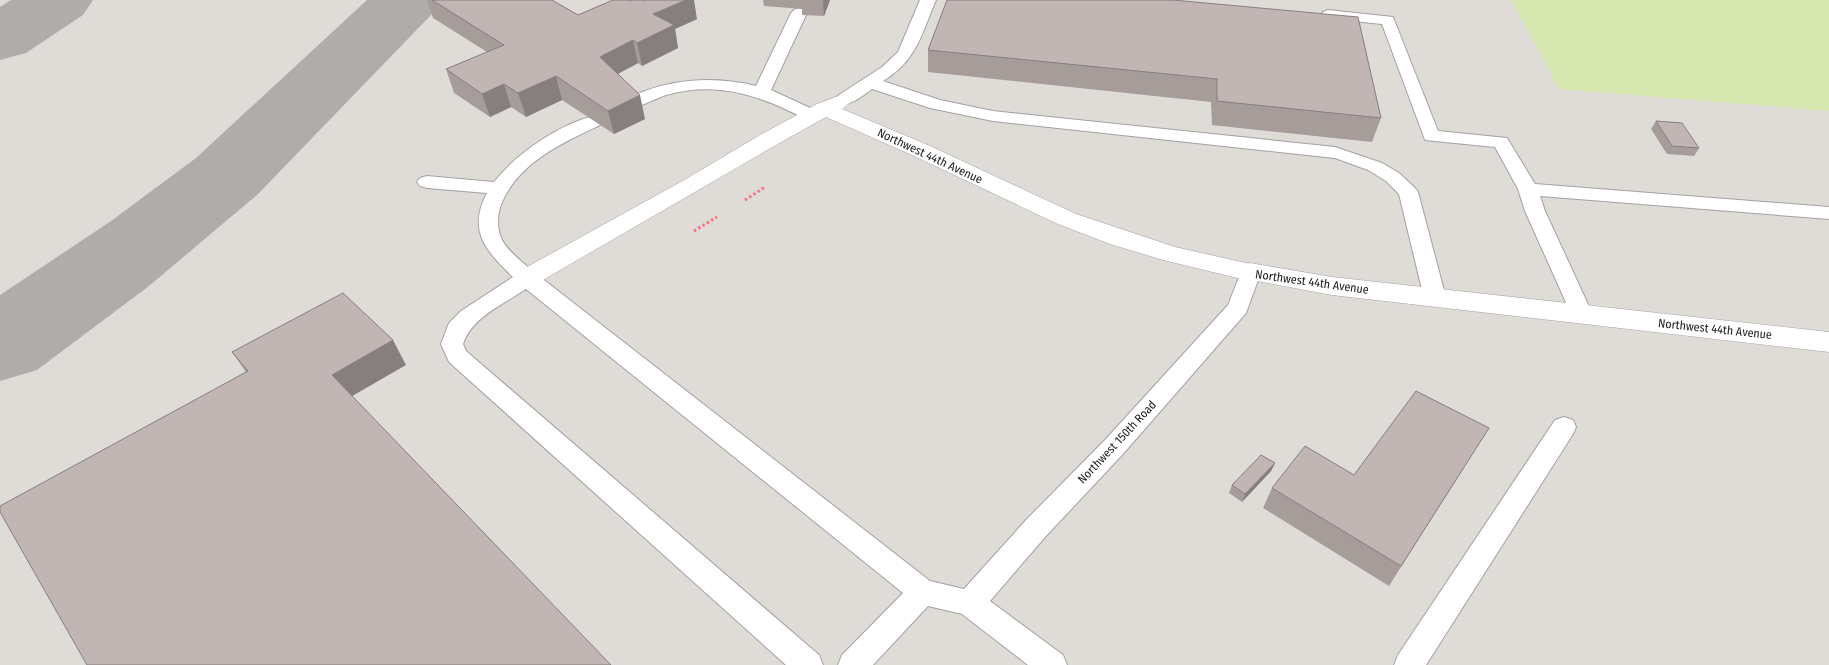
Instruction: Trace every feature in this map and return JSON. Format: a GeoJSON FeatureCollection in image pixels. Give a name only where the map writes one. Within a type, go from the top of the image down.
{"type":"FeatureCollection","features":[{"type":"Feature","properties":{"kind":"street","name":"Northwest 44th Avenue"},"geometry":{"type":"LineString","coordinates":[[827,108],[1067,219],[1119,238],[1172,254],[1250,272],[1332,286],[1829,342]]}},
{"type":"Feature","properties":{"kind":"street"},"geometry":{"type":"LineString","coordinates":[[527,278],[827,108]]}},
{"type":"Feature","properties":{"kind":"lane"},"geometry":{"type":"LineString","coordinates":[[630,104],[644,96],[668,88],[693,85],[740,87],[827,108],[871,83],[888,71],[905,54],[928,0]]}},
{"type":"Feature","properties":{"kind":"lane"},"geometry":{"type":"LineString","coordinates":[[762,92],[799,13]]}},
{"type":"Feature","properties":{"kind":"lane"},"geometry":{"type":"LineString","coordinates":[[1310,13],[1388,20],[1431,136],[1501,142],[1528,189],[1535,211],[1581,313]]}},
{"type":"Feature","properties":{"kind":"lane"},"geometry":{"type":"LineString","coordinates":[[871,83],[936,104],[993,116],[1325,152],[1357,158],[1378,167],[1396,178],[1408,192],[1435,298]]}},
{"type":"Feature","properties":{"kind":"lane"},"geometry":{"type":"LineString","coordinates":[[594,121],[547,144],[531,154],[510,173],[499,188],[487,213],[489,234],[498,249],[527,278],[923,592],[970,603],[1052,665]]}},
{"type":"Feature","properties":{"kind":"lane"},"geometry":{"type":"LineString","coordinates":[[427,182],[499,188]]}},
{"type":"Feature","properties":{"kind":"lane"},"geometry":{"type":"LineString","coordinates":[[1528,189],[1829,213]]}},
{"type":"Feature","properties":{"kind":"lane","name":"Northwest 150th Road"},"geometry":{"type":"LineString","coordinates":[[970,603],[1036,528],[1114,447],[1238,308],[1250,272]]}},
{"type":"Feature","properties":{"kind":"lane"},"geometry":{"type":"LineString","coordinates":[[527,278],[469,316],[458,329],[452,344],[457,356],[808,665]]}},
{"type":"Feature","properties":{"kind":"lane"},"geometry":{"type":"LineString","coordinates":[[1409,665],[1564,427]]}},
{"type":"Feature","properties":{"kind":"lane"},"geometry":{"type":"LineString","coordinates":[[853,665],[923,592]]}},
{"type":"Feature","properties":{"kind":"path"},"geometry":{"type":"LineString","coordinates":[[745,200],[765,188]]}},
{"type":"Feature","properties":{"kind":"path"},"geometry":{"type":"LineString","coordinates":[[694,231],[717,216]]}},
{"type":"Feature","properties":{"kind":"shaded area"},"geometry":{"type":"Polygon","coordinates":[[[0,0],[1829,0],[1829,665],[0,665],[0,0]]]}},
{"type":"Feature","properties":{"kind":"green space"},"geometry":{"type":"Polygon","coordinates":[[[1511,0],[1829,0],[1829,111],[1559,89],[1511,0]]]}},
{"type":"Feature","properties":{"kind":"building"},"geometry":{"type":"Polygon","coordinates":[[[432,0],[552,0],[578,15],[613,0],[686,0],[653,14],[674,25],[637,43],[633,40],[600,57],[640,95],[608,111],[556,76],[518,93],[504,84],[482,94],[446,69],[504,45],[432,0]]]}},
{"type":"Feature","properties":{"kind":"building"},"geometry":{"type":"Polygon","coordinates":[[[947,0],[1173,0],[1358,17],[1381,118],[1217,101],[1217,79],[928,50],[947,0]]]}},
{"type":"Feature","properties":{"kind":"building"},"geometry":{"type":"Polygon","coordinates":[[[1656,121],[1682,123],[1699,148],[1672,146],[1656,121]]]}},
{"type":"Feature","properties":{"kind":"building"},"geometry":{"type":"Polygon","coordinates":[[[343,293],[393,340],[332,375],[611,665],[87,665],[0,512],[0,506],[248,371],[232,352],[343,293]]]}},
{"type":"Feature","properties":{"kind":"building"},"geometry":{"type":"Polygon","coordinates":[[[1416,391],[1489,428],[1401,566],[1272,488],[1305,446],[1354,475],[1416,391]]]}},
{"type":"Feature","properties":{"kind":"building"},"geometry":{"type":"Polygon","coordinates":[[[1261,455],[1275,463],[1245,494],[1232,485],[1261,455]]]}},
{"type":"Feature","properties":{"kind":"taxiway"},"geometry":{"type":"LineString","coordinates":[[0,38],[59,0]]}},
{"type":"Feature","properties":{"kind":"taxiway"},"geometry":{"type":"LineString","coordinates":[[0,344],[116,263],[227,176],[407,0]]}}]}
